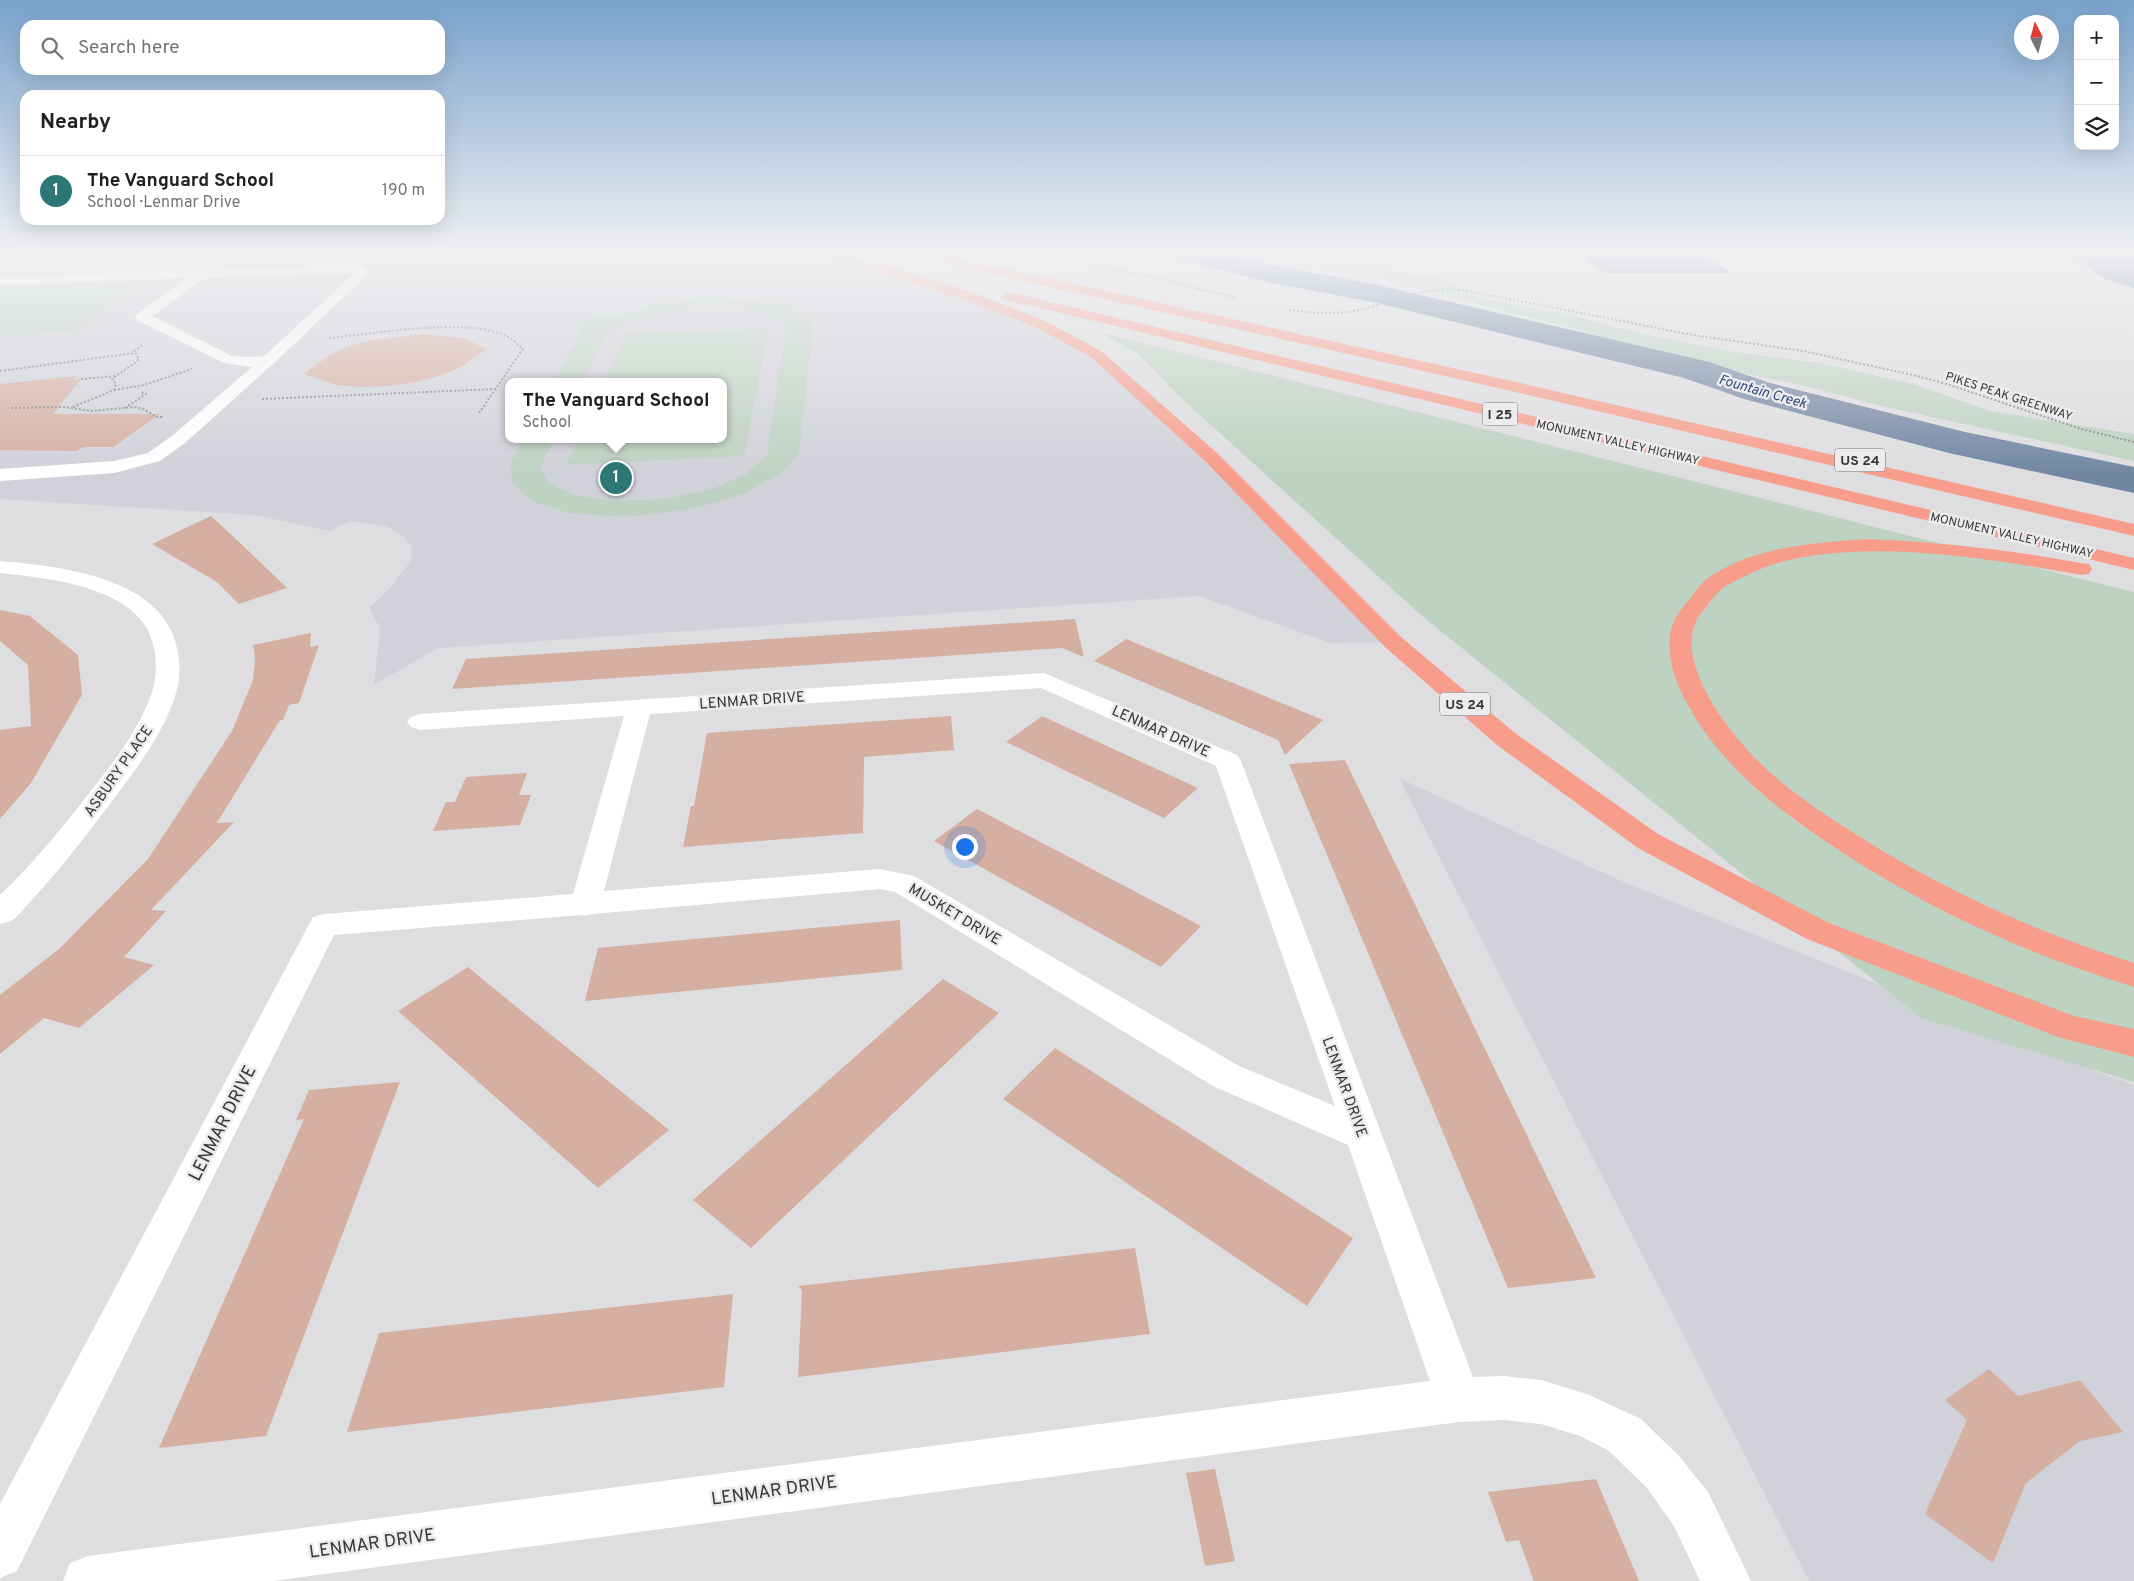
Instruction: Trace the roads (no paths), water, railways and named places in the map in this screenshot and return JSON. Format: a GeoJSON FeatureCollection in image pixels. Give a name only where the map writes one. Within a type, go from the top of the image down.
{"type":"FeatureCollection","features":[{"type":"Feature","properties":{"kind":"highway","name":"US 24"},"geometry":{"type":"LineString","coordinates":[[1044,327],[1070,338],[1096,354],[1137,389],[1211,457],[1393,642],[1506,739],[1648,842],[1818,931],[2070,1028],[2134,1043]]}},
{"type":"Feature","properties":{"kind":"highway","name":"MONUMENT VALLEY HIGHWAY"},"geometry":{"type":"LineString","coordinates":[[1137,327],[2134,564]]}},
{"type":"Feature","properties":{"kind":"highway","name":"I 25"},"geometry":{"type":"LineString","coordinates":[[1247,327],[2134,530]]}},
{"type":"Feature","properties":{"kind":"highway","name":"US 24"},"geometry":{"type":"LineString","coordinates":[[1586,403],[2134,517]]}},
{"type":"Feature","properties":{"kind":"highway"},"geometry":{"type":"LineString","coordinates":[[2134,579],[2056,564],[1916,547],[1846,546],[1794,552],[1768,557],[1741,566],[1715,582],[1691,607],[1683,623],[1680,640],[1682,658],[1696,697],[1724,739],[1746,764],[1779,794],[1815,821],[1900,876],[1954,905],[2027,938],[2134,975]]}},
{"type":"Feature","properties":{"kind":"street"},"geometry":{"type":"LineString","coordinates":[[162,327],[229,360],[251,362],[269,360]]}},
{"type":"Feature","properties":{"kind":"street"},"geometry":{"type":"LineString","coordinates":[[0,474],[114,467],[154,457],[179,439],[305,327]]}},
{"type":"Feature","properties":{"kind":"street","name":"ASBURY PLACE"},"geometry":{"type":"LineString","coordinates":[[0,567],[36,570],[98,584],[146,610],[161,627],[168,648],[168,669],[164,694],[154,720],[74,833],[34,881],[0,913]]}},
{"type":"Feature","properties":{"kind":"street","name":"LENMAR DRIVE"},"geometry":{"type":"LineString","coordinates":[[420,722],[1044,680],[1228,761],[1459,1400]]}},
{"type":"Feature","properties":{"kind":"street"},"geometry":{"type":"LineString","coordinates":[[585,905],[639,707]]}},
{"type":"Feature","properties":{"kind":"street","name":"MUSKET DRIVE"},"geometry":{"type":"LineString","coordinates":[[585,905],[880,879],[903,883],[1226,1076],[1363,1135]]}},
{"type":"Feature","properties":{"kind":"street","name":"LENMAR DRIVE"},"geometry":{"type":"LineString","coordinates":[[0,1554],[324,925],[585,905]]}},
{"type":"Feature","properties":{"kind":"street","name":"LENMAR DRIVE"},"geometry":{"type":"LineString","coordinates":[[88,1581],[1459,1400],[1504,1398],[1541,1402],[1587,1416],[1625,1435],[1663,1472],[1691,1509],[1726,1581]]}},
{"type":"Feature","properties":{"kind":"waterway","name":"Fountain Creek"},"geometry":{"type":"LineString","coordinates":[[1515,327],[1696,370],[1757,391],[1964,444],[2134,480]]}},
{"type":"Feature","properties":{"kind":"place","name":"The Vanguard School"},"geometry":{"type":"Point","coordinates":[616,478]}}]}
